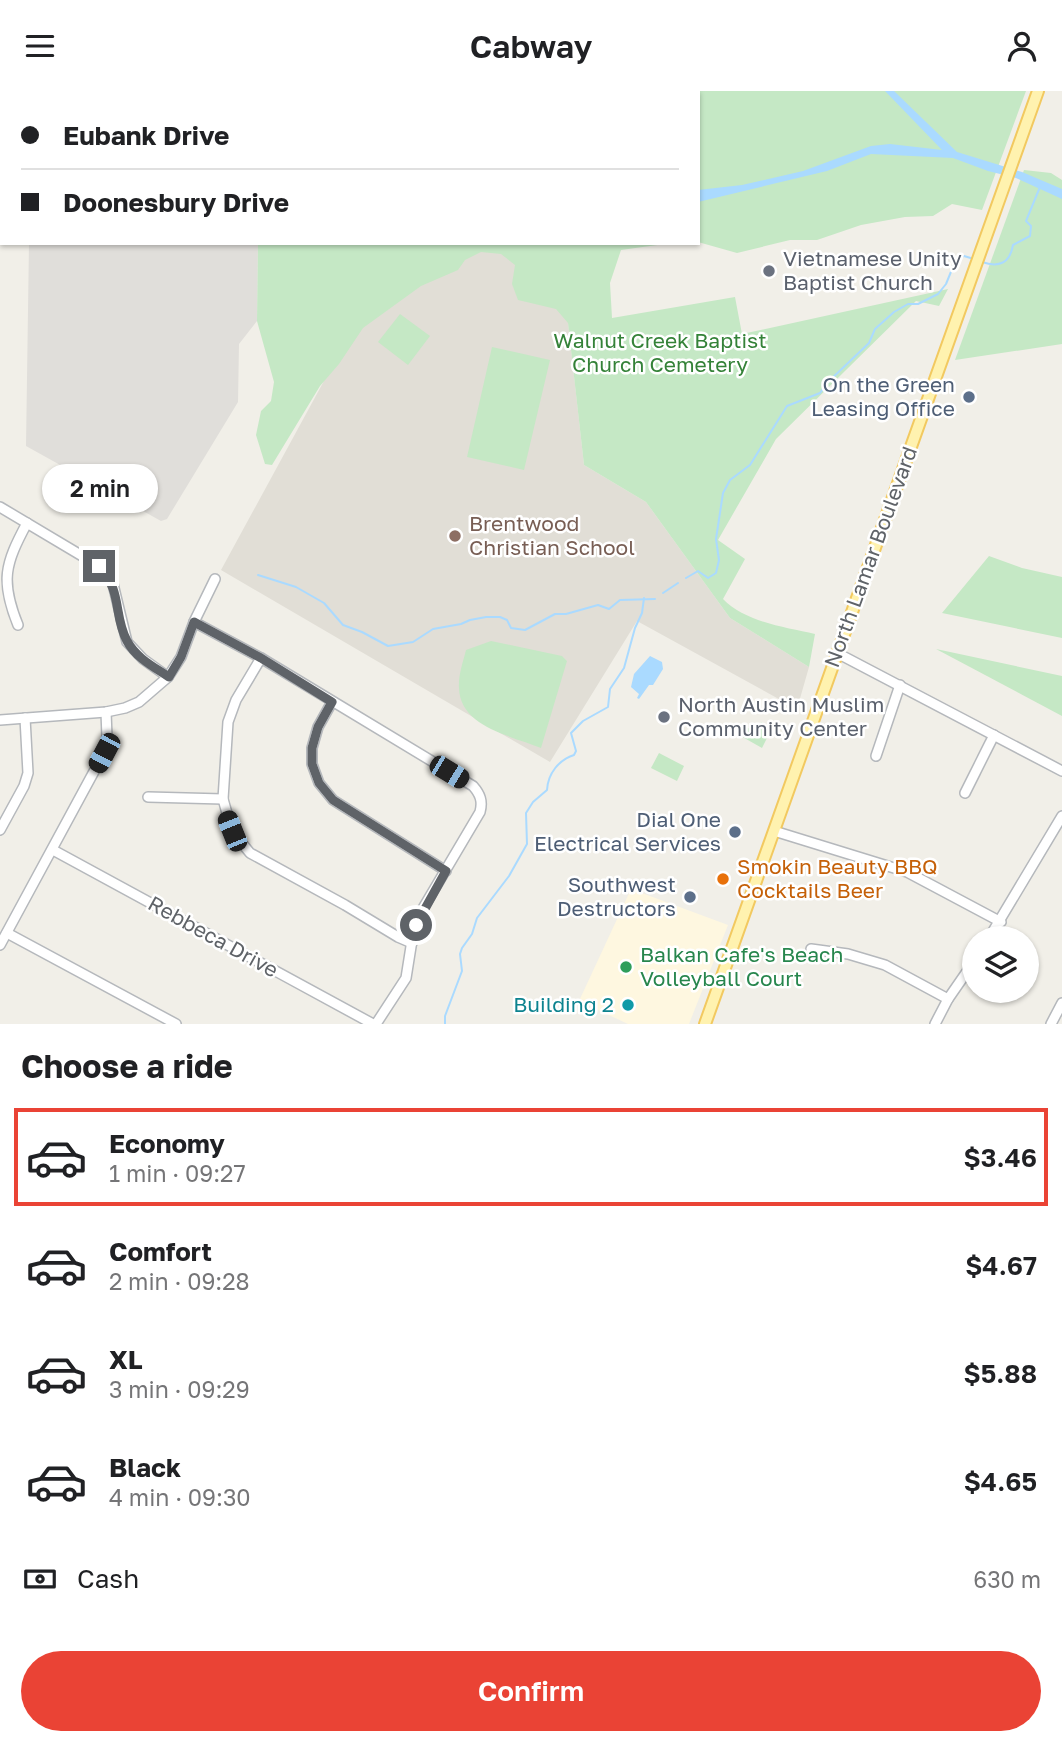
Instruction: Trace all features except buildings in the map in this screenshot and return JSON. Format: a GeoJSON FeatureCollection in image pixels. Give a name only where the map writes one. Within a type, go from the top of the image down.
{"type":"FeatureCollection","features":[{"type":"Feature","properties":{"kind":"main road","name":"North Lamar Boulevard"},"geometry":{"type":"LineString","coordinates":[[705,1024],[1038,91]]}},
{"type":"Feature","properties":{"kind":"street"},"geometry":{"type":"LineString","coordinates":[[0,507],[99,566],[113,584],[128,642],[143,659],[169,677]]}},
{"type":"Feature","properties":{"kind":"street"},"geometry":{"type":"LineString","coordinates":[[18,625],[7,597],[5,574],[11,553],[27,523]]}},
{"type":"Feature","properties":{"kind":"street"},"geometry":{"type":"LineString","coordinates":[[0,720],[106,712],[139,702],[169,677],[181,657],[215,579]]}},
{"type":"Feature","properties":{"kind":"street"},"geometry":{"type":"LineString","coordinates":[[194,622],[261,658],[472,786],[480,794],[480,812],[422,910],[412,943],[406,978],[374,1024]]}},
{"type":"Feature","properties":{"kind":"street"},"geometry":{"type":"LineString","coordinates":[[837,653],[1062,771]]}},
{"type":"Feature","properties":{"kind":"street"},"geometry":{"type":"LineString","coordinates":[[261,658],[236,700],[228,722],[223,799],[232,831],[250,853],[412,943]]}},
{"type":"Feature","properties":{"kind":"street"},"geometry":{"type":"LineString","coordinates":[[876,756],[900,685]]}},
{"type":"Feature","properties":{"kind":"street"},"geometry":{"type":"LineString","coordinates":[[332,702],[318,727],[312,748],[312,764],[319,783],[333,800],[446,871]]}},
{"type":"Feature","properties":{"kind":"street"},"geometry":{"type":"LineString","coordinates":[[0,945],[104,753],[107,737],[106,712]]}},
{"type":"Feature","properties":{"kind":"street"},"geometry":{"type":"LineString","coordinates":[[0,828],[24,786],[28,773],[25,718]]}},
{"type":"Feature","properties":{"kind":"street"},"geometry":{"type":"LineString","coordinates":[[965,793],[994,735]]}},
{"type":"Feature","properties":{"kind":"street"},"geometry":{"type":"LineString","coordinates":[[148,797],[223,799]]}},
{"type":"Feature","properties":{"kind":"street"},"geometry":{"type":"LineString","coordinates":[[998,926],[1062,815]]}},
{"type":"Feature","properties":{"kind":"street"},"geometry":{"type":"LineString","coordinates":[[774,831],[906,872],[1001,922]]}},
{"type":"Feature","properties":{"kind":"street","name":"Rebbeca Drive"},"geometry":{"type":"LineString","coordinates":[[53,849],[374,1024]]}},
{"type":"Feature","properties":{"kind":"street"},"geometry":{"type":"LineString","coordinates":[[7,933],[176,1024]]}},
{"type":"Feature","properties":{"kind":"street"},"geometry":{"type":"LineString","coordinates":[[811,949],[848,954],[885,965],[948,999]]}},
{"type":"Feature","properties":{"kind":"street"},"geometry":{"type":"LineString","coordinates":[[934,1024],[962,979]]}},
{"type":"Feature","properties":{"kind":"street"},"geometry":{"type":"LineString","coordinates":[[1051,1024],[1062,1003]]}},
{"type":"Feature","properties":{"kind":"shaded area"},"geometry":{"type":"Polygon","coordinates":[[[29,245],[258,245],[257,321],[239,344],[238,402],[167,519],[161,521],[26,446],[29,245]]]}},
{"type":"Feature","properties":{"kind":"shaded area","name":"Brentwood Christian School"},"geometry":{"type":"Polygon","coordinates":[[[398,245],[540,245],[568,322],[584,465],[646,502],[730,618],[809,667],[797,709],[637,621],[550,762],[221,570],[398,245]]]}},
{"type":"Feature","properties":{"kind":"shaded area"},"geometry":{"type":"Polygon","coordinates":[[[631,889],[728,925],[689,1024],[628,1024],[579,1001],[631,889]]]}},
{"type":"Feature","properties":{"kind":"green space"},"geometry":{"type":"Polygon","coordinates":[[[700,91],[1026,91],[982,210],[952,204],[933,216],[905,217],[861,225],[817,240],[790,240],[737,253],[700,243],[700,91]]]}},
{"type":"Feature","properties":{"kind":"green space"},"geometry":{"type":"Polygon","coordinates":[[[1024,170],[1051,173],[1062,180],[1062,344],[955,360],[1024,170]]]}},
{"type":"Feature","properties":{"kind":"green space","name":"Walnut Creek Baptist Church Cemetery"},"geometry":{"type":"Polygon","coordinates":[[[258,245],[657,245],[621,250],[610,283],[612,318],[735,297],[742,334],[948,289],[939,306],[916,301],[776,439],[718,540],[745,559],[723,599],[732,607],[754,618],[815,634],[809,667],[730,618],[646,502],[584,465],[568,323],[556,309],[518,300],[512,284],[515,265],[501,254],[481,252],[465,260],[458,270],[421,286],[363,328],[339,364],[320,386],[272,465],[265,464],[256,435],[261,411],[271,401],[274,382],[257,321],[258,245]]]}},
{"type":"Feature","properties":{"kind":"green space"},"geometry":{"type":"Polygon","coordinates":[[[400,314],[430,336],[408,365],[378,342],[400,314]]]}},
{"type":"Feature","properties":{"kind":"green space"},"geometry":{"type":"Polygon","coordinates":[[[492,347],[550,360],[524,470],[467,457],[492,347]]]}},
{"type":"Feature","properties":{"kind":"green space"},"geometry":{"type":"Polygon","coordinates":[[[989,556],[1022,568],[1062,577],[1062,638],[942,613],[989,556]]]}},
{"type":"Feature","properties":{"kind":"green space"},"geometry":{"type":"Polygon","coordinates":[[[491,641],[562,656],[567,661],[541,748],[503,734],[478,721],[468,712],[462,701],[459,679],[466,650],[491,641]]]}},
{"type":"Feature","properties":{"kind":"green space"},"geometry":{"type":"Polygon","coordinates":[[[936,649],[1062,676],[1062,716],[936,649]]]}},
{"type":"Feature","properties":{"kind":"green space"},"geometry":{"type":"Polygon","coordinates":[[[761,722],[772,728],[762,748],[739,735],[744,726],[756,732],[761,722]]]}},
{"type":"Feature","properties":{"kind":"green space"},"geometry":{"type":"Polygon","coordinates":[[[659,753],[684,766],[677,781],[651,768],[659,753]]]}},
{"type":"Feature","properties":{"kind":"water"},"geometry":{"type":"Polygon","coordinates":[[[885,91],[894,91],[957,152],[1022,172],[1062,189],[1062,199],[1016,178],[953,158],[871,154],[827,171],[700,202],[700,190],[742,185],[803,171],[871,146],[890,144],[942,150],[885,91]]]}},
{"type":"Feature","properties":{"kind":"water"},"geometry":{"type":"Polygon","coordinates":[[[650,656],[662,662],[663,669],[653,685],[649,685],[639,699],[639,694],[631,687],[634,674],[650,656]]]}},
{"type":"Feature","properties":{"kind":"waterway"},"geometry":{"type":"LineString","coordinates":[[982,262],[1003,263],[1013,245],[1030,236],[1031,226],[1026,221],[1040,187]]}},
{"type":"Feature","properties":{"kind":"waterway"},"geometry":{"type":"LineString","coordinates":[[686,578],[698,571],[708,578],[716,573],[719,560],[716,539],[723,493],[730,480],[750,465],[787,406],[820,393],[869,343],[875,329],[894,312],[908,304],[918,304],[938,294],[946,284],[957,257],[974,259]]}},
{"type":"Feature","properties":{"kind":"waterway"},"geometry":{"type":"LineString","coordinates":[[258,575],[296,587],[324,603],[343,625],[388,646],[413,642],[433,629],[486,617],[500,617],[507,620],[511,628],[525,630],[555,614],[566,614],[598,605],[609,609],[620,600],[655,599]]}},
{"type":"Feature","properties":{"kind":"waterway"},"geometry":{"type":"LineString","coordinates":[[663,593],[678,583]]}},
{"type":"Feature","properties":{"kind":"waterway"},"geometry":{"type":"LineString","coordinates":[[445,1024],[445,1016],[462,971],[462,948],[472,934],[477,918],[509,876],[527,844],[526,813],[533,802],[547,790],[555,768],[574,755],[576,751],[571,733],[583,721],[608,707],[610,689],[624,668],[642,613],[644,598]]}},
{"type":"Feature","properties":{"kind":"place","name":"Vietnamese Unity Baptist Church"},"geometry":{"type":"Point","coordinates":[769,271]}},
{"type":"Feature","properties":{"kind":"place","name":"On the Green Leasing Office"},"geometry":{"type":"Point","coordinates":[969,397]}},
{"type":"Feature","properties":{"kind":"place","name":"Brentwood Christian School"},"geometry":{"type":"Point","coordinates":[455,536]}},
{"type":"Feature","properties":{"kind":"place","name":"North Austin Muslim Community Center"},"geometry":{"type":"Point","coordinates":[664,717]}},
{"type":"Feature","properties":{"kind":"place","name":"Dial One Electrical Services"},"geometry":{"type":"Point","coordinates":[735,832]}},
{"type":"Feature","properties":{"kind":"place","name":"Smokin Beauty BBQ Cocktails Beer"},"geometry":{"type":"Point","coordinates":[723,879]}},
{"type":"Feature","properties":{"kind":"place","name":"Southwest Destructors"},"geometry":{"type":"Point","coordinates":[690,897]}},
{"type":"Feature","properties":{"kind":"place","name":"Balkan Cafe's Beach Volleyball Court"},"geometry":{"type":"Point","coordinates":[626,967]}},
{"type":"Feature","properties":{"kind":"place","name":"Building 2"},"geometry":{"type":"Point","coordinates":[628,1005]}},
{"type":"Feature","properties":{"kind":"route"},"geometry":{"type":"LineString","coordinates":[[99,566],[113,584],[128,642],[143,659],[169,677],[181,657],[194,622],[261,658],[332,702],[318,727],[312,748],[313,771],[325,792],[333,800],[446,871],[416,925]]}}]}
